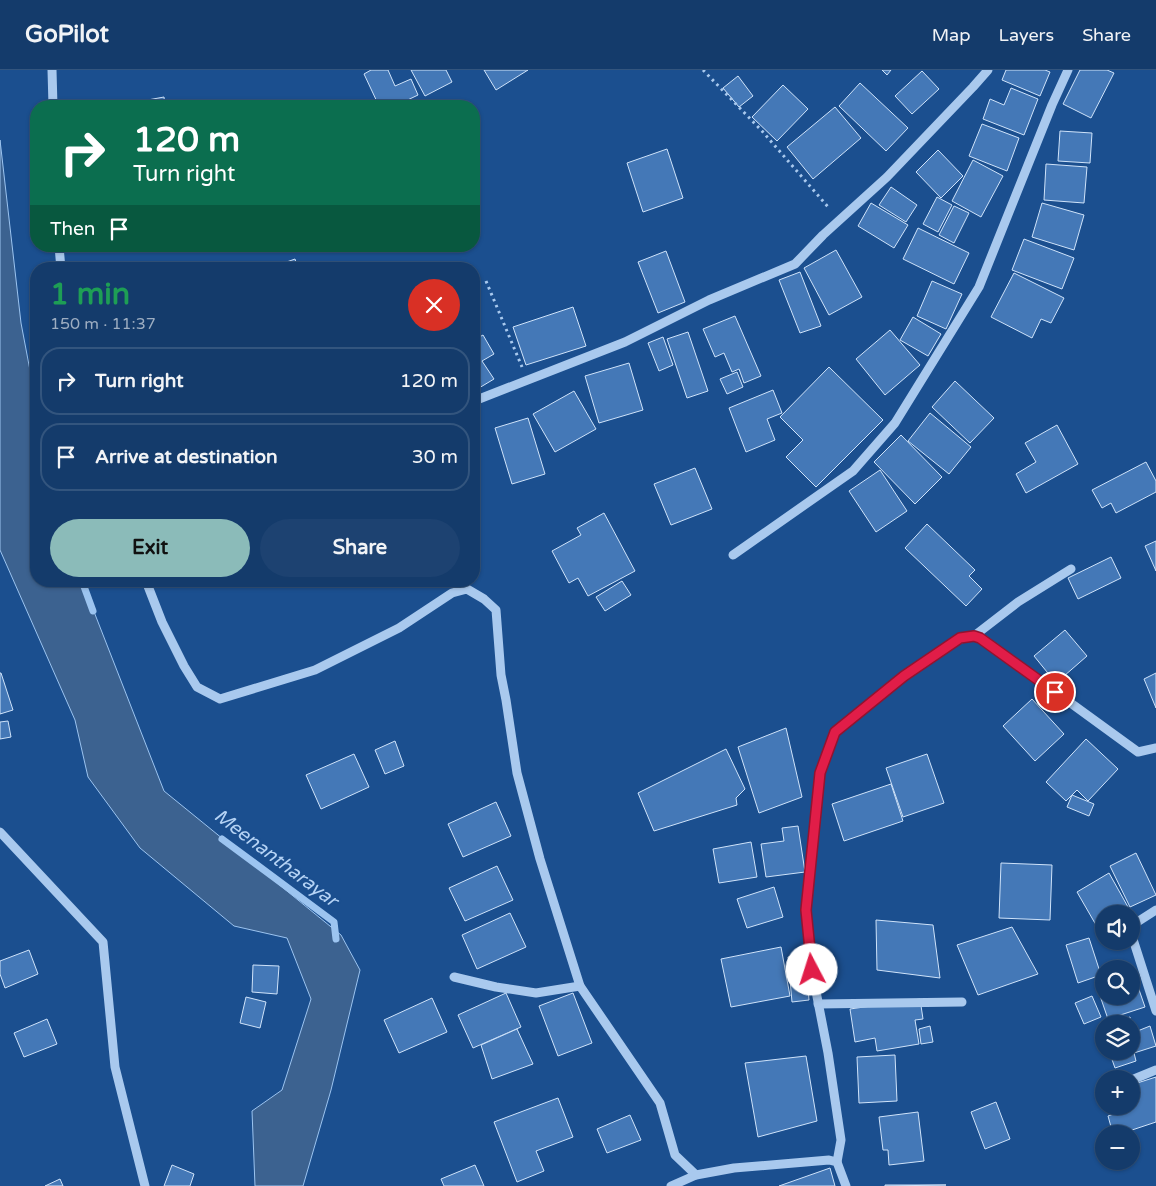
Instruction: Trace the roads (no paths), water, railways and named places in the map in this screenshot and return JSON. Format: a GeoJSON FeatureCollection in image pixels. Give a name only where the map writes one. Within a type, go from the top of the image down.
{"type":"FeatureCollection","features":[{"type":"Feature","properties":{"kind":"street"},"geometry":{"type":"LineString","coordinates":[[52,70],[53,100]]}},
{"type":"Feature","properties":{"kind":"street"},"geometry":{"type":"LineString","coordinates":[[480,398],[625,342],[709,300],[795,264],[886,177],[974,87],[988,70]]}},
{"type":"Feature","properties":{"kind":"street"},"geometry":{"type":"LineString","coordinates":[[733,554],[853,471],[895,423],[979,288],[1052,105],[1068,70]]}},
{"type":"Feature","properties":{"kind":"street"},"geometry":{"type":"LineString","coordinates":[[974,636],[1018,602],[1071,569]]}},
{"type":"Feature","properties":{"kind":"street"},"geometry":{"type":"LineString","coordinates":[[148,587],[162,622],[188,673],[197,687],[220,699],[315,670],[399,628],[452,593],[467,589],[484,599],[496,610],[501,675],[517,773],[540,859],[580,986],[660,1102],[675,1155],[696,1175]]}},
{"type":"Feature","properties":{"kind":"street"},"geometry":{"type":"LineString","coordinates":[[846,1186],[837,1162],[841,1140],[828,1054],[812,970],[806,910],[820,773],[835,732],[904,676],[960,638],[974,636],[980,638],[1138,752],[1156,748]]}},
{"type":"Feature","properties":{"kind":"street"},"geometry":{"type":"LineString","coordinates":[[0,832],[103,942],[115,1067],[145,1186]]}},
{"type":"Feature","properties":{"kind":"street"},"geometry":{"type":"LineString","coordinates":[[1140,920],[1156,910]]}},
{"type":"Feature","properties":{"kind":"street"},"geometry":{"type":"LineString","coordinates":[[1137,950],[1156,1010]]}},
{"type":"Feature","properties":{"kind":"street"},"geometry":{"type":"LineString","coordinates":[[454,977],[496,987],[536,993],[580,986]]}},
{"type":"Feature","properties":{"kind":"street"},"geometry":{"type":"LineString","coordinates":[[818,1004],[962,1002]]}},
{"type":"Feature","properties":{"kind":"street"},"geometry":{"type":"LineString","coordinates":[[1140,1077],[1156,1070]]}},
{"type":"Feature","properties":{"kind":"street"},"geometry":{"type":"LineString","coordinates":[[671,1186],[696,1175],[734,1168],[829,1160],[837,1162]]}},
{"type":"Feature","properties":{"kind":"water"},"geometry":{"type":"Polygon","coordinates":[[[0,140],[21,323],[30,370],[30,587],[84,587],[164,791],[341,935],[360,970],[331,1090],[303,1186],[255,1186],[252,1111],[282,1090],[311,999],[287,938],[234,926],[140,848],[88,777],[75,720],[0,550],[0,140]]]}},
{"type":"Feature","properties":{"kind":"waterway","name":"Meenantharayar"},"geometry":{"type":"LineString","coordinates":[[84,587],[93,611]]}},
{"type":"Feature","properties":{"kind":"waterway","name":"Meenantharayar"},"geometry":{"type":"LineString","coordinates":[[222,839],[334,922],[336,939]]}}]}
